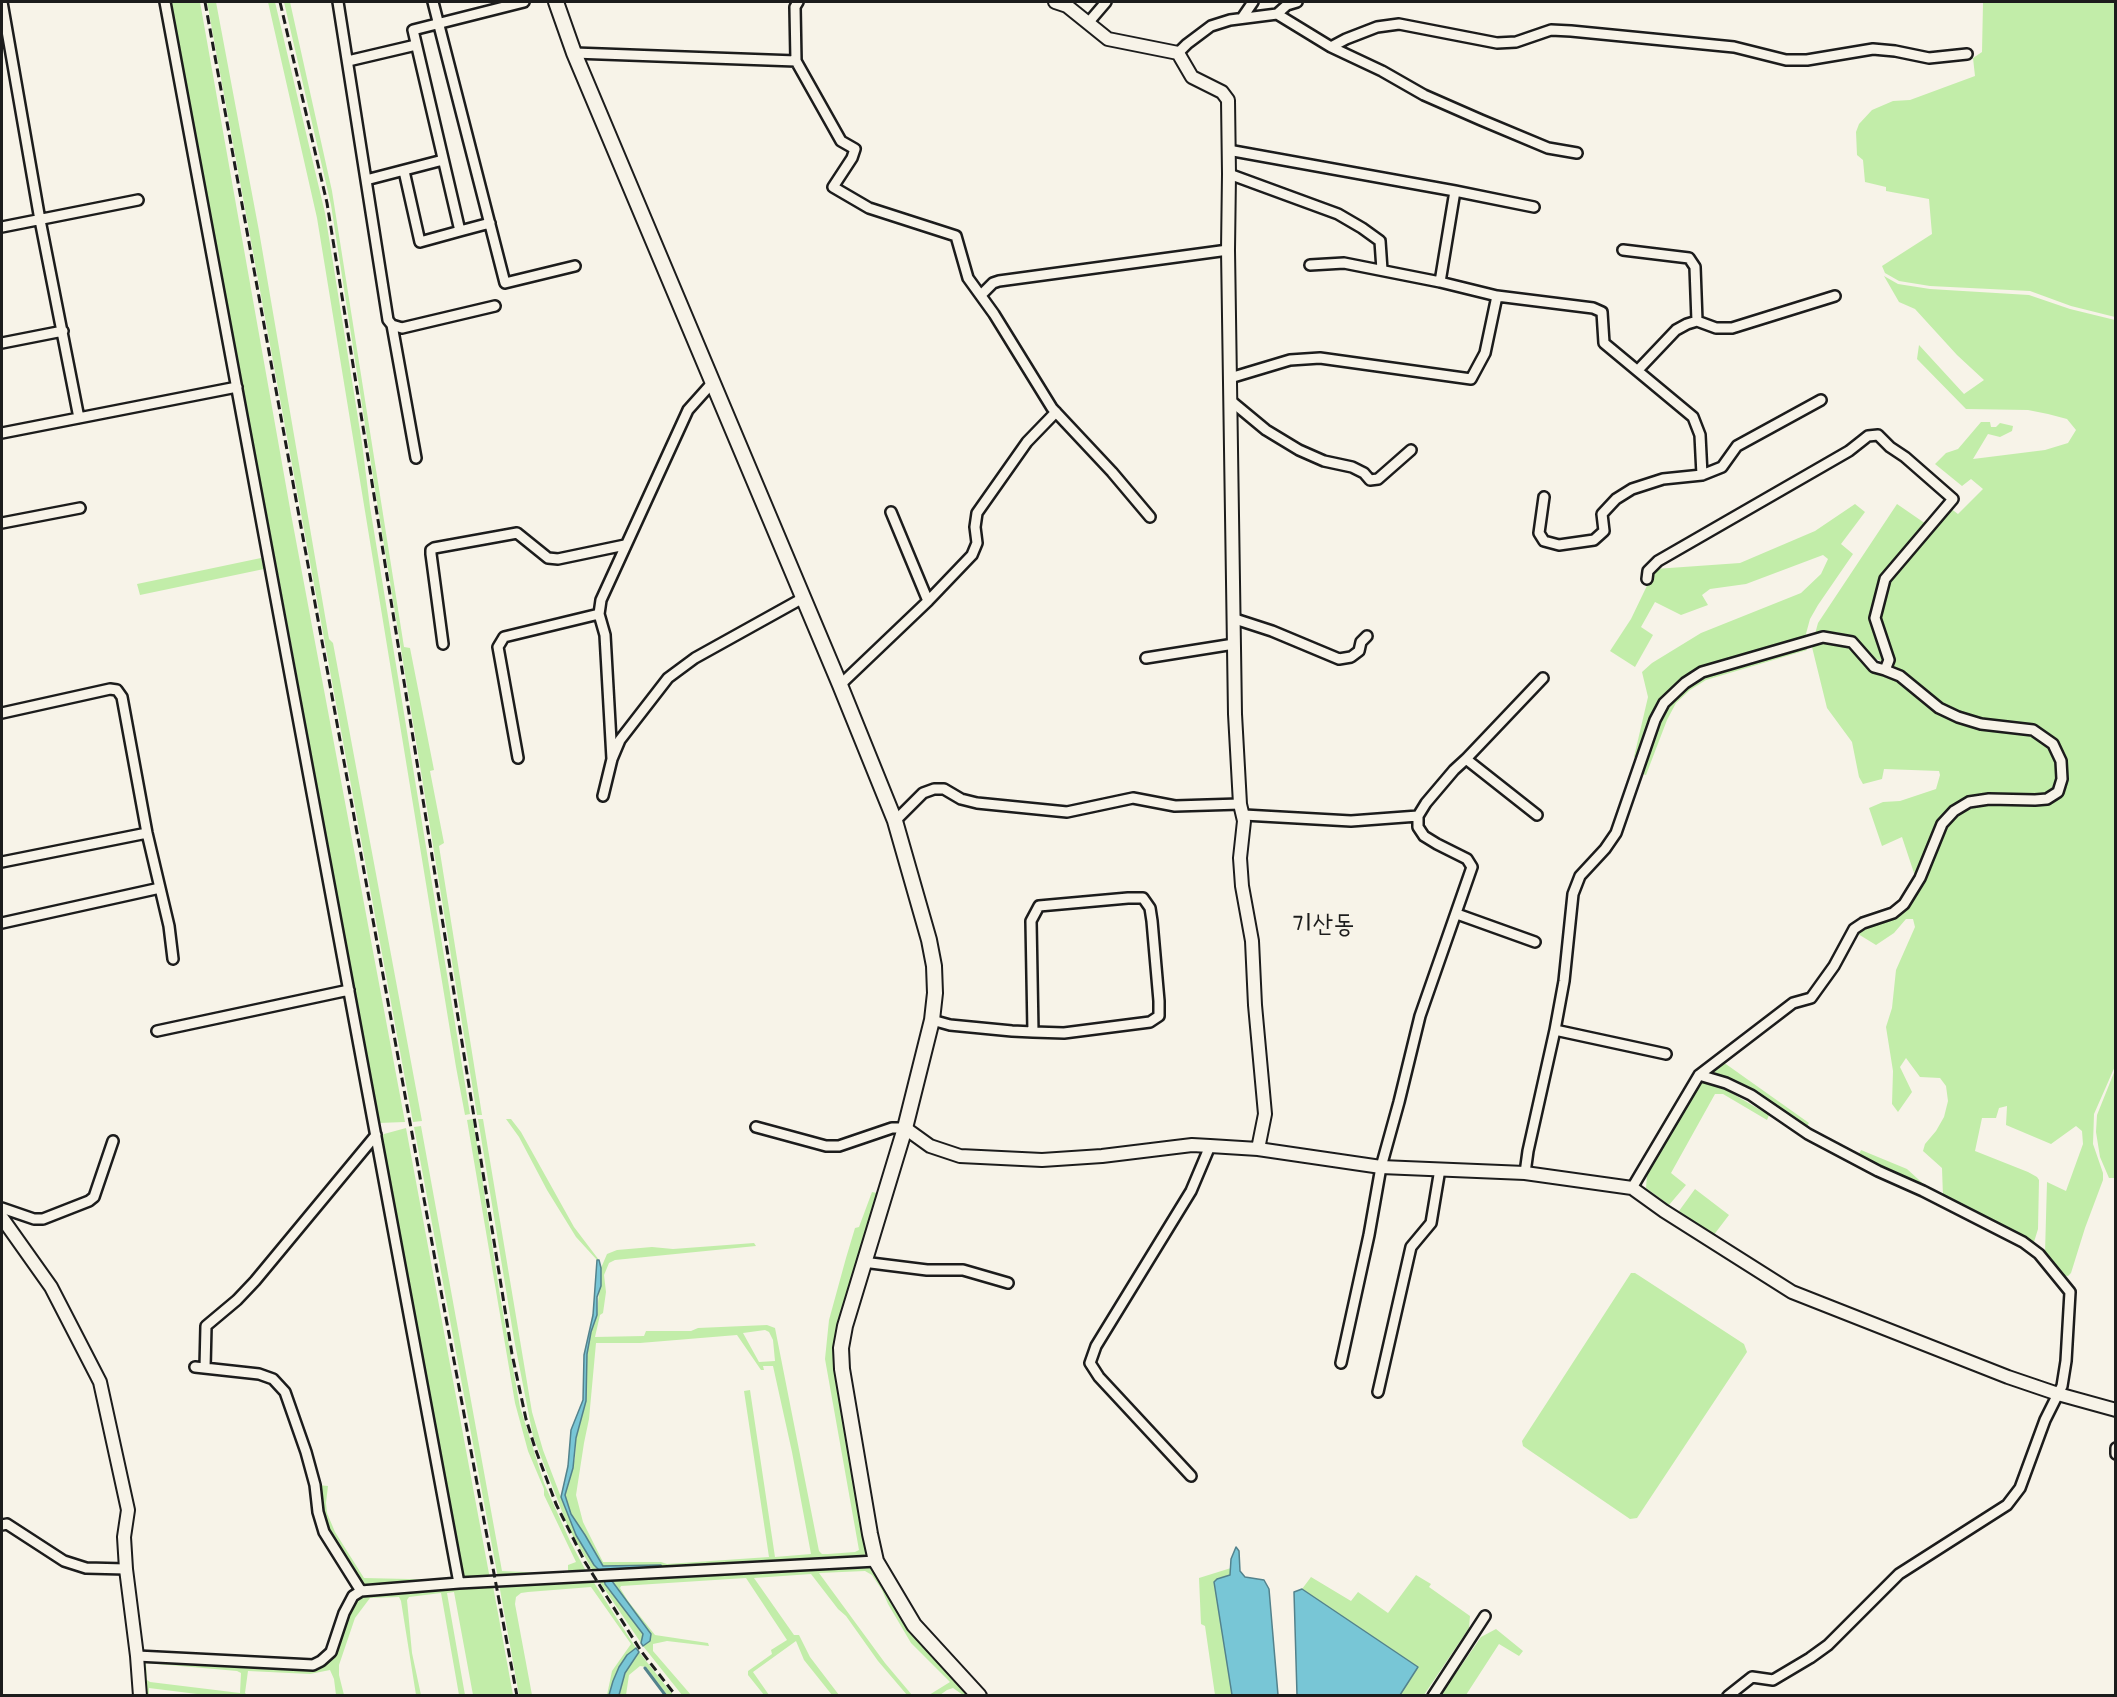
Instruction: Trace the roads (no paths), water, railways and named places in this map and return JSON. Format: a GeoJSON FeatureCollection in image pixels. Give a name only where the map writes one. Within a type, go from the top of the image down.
{"type":"FeatureCollection","features":[{"type":"Feature","properties":{"kind":"main road"},"geometry":{"type":"LineString","coordinates":[[556,2],[574,53],[895,821],[929,940],[934,966],[935,993],[932,1020],[905,1128],[863,1262],[841,1348],[844,1381],[876,1561],[914,1626],[979,1695]]}},
{"type":"Feature","properties":{"kind":"street"},"geometry":{"type":"LineString","coordinates":[[3,2],[40,220],[79,418]]}},
{"type":"Feature","properties":{"kind":"street"},"geometry":{"type":"LineString","coordinates":[[165,2],[459,1583]]}},
{"type":"Feature","properties":{"kind":"street"},"geometry":{"type":"LineString","coordinates":[[338,2],[386,312],[392,326],[416,458]]}},
{"type":"Feature","properties":{"kind":"street"},"geometry":{"type":"LineString","coordinates":[[433,2],[505,283],[575,267]]}},
{"type":"Feature","properties":{"kind":"street"},"geometry":{"type":"LineString","coordinates":[[460,231],[413,30],[524,2]]}},
{"type":"Feature","properties":{"kind":"street"},"geometry":{"type":"LineString","coordinates":[[798,2],[795,7],[796,61],[841,141],[855,149],[852,158],[833,187],[870,208],[956,236],[968,279],[981,295],[1056,412],[1113,472],[1150,517]]}},
{"type":"Feature","properties":{"kind":"street"},"geometry":{"type":"LineString","coordinates":[[1055,2],[1067,6],[1108,39],[1178,53],[1192,77],[1222,92],[1228,100],[1234,644],[1242,809],[1240,858],[1252,941],[1255,1005],[1265,1114],[1258,1149]]}},
{"type":"Feature","properties":{"kind":"street"},"geometry":{"type":"LineString","coordinates":[[1088,23],[1106,2]]}},
{"type":"Feature","properties":{"kind":"street"},"geometry":{"type":"LineString","coordinates":[[1242,18],[1253,2]]}},
{"type":"Feature","properties":{"kind":"street"},"geometry":{"type":"LineString","coordinates":[[1178,53],[1211,26],[1230,20],[1277,14],[1287,5],[1297,2]]}},
{"type":"Feature","properties":{"kind":"street"},"geometry":{"type":"LineString","coordinates":[[1277,14],[1331,47],[1382,71],[1424,95],[1548,148],[1577,153]]}},
{"type":"Feature","properties":{"kind":"street"},"geometry":{"type":"LineString","coordinates":[[1331,47],[1377,27],[1399,24],[1497,43],[1516,42],[1551,30],[1561,30],[1734,47],[1786,60],[1807,60],[1873,49],[1929,58],[1967,54]]}},
{"type":"Feature","properties":{"kind":"street"},"geometry":{"type":"LineString","coordinates":[[348,61],[416,45]]}},
{"type":"Feature","properties":{"kind":"street"},"geometry":{"type":"LineString","coordinates":[[574,53],[796,61]]}},
{"type":"Feature","properties":{"kind":"street"},"geometry":{"type":"LineString","coordinates":[[1228,150],[1534,207]]}},
{"type":"Feature","properties":{"kind":"street"},"geometry":{"type":"LineString","coordinates":[[366,180],[443,160]]}},
{"type":"Feature","properties":{"kind":"street"},"geometry":{"type":"LineString","coordinates":[[404,171],[420,242],[490,223]]}},
{"type":"Feature","properties":{"kind":"street"},"geometry":{"type":"LineString","coordinates":[[1229,174],[1338,214],[1362,228],[1380,241],[1382,270]]}},
{"type":"Feature","properties":{"kind":"street"},"geometry":{"type":"LineString","coordinates":[[1440,282],[1455,191]]}},
{"type":"Feature","properties":{"kind":"street"},"geometry":{"type":"LineString","coordinates":[[2,227],[138,200]]}},
{"type":"Feature","properties":{"kind":"street"},"geometry":{"type":"LineString","coordinates":[[981,295],[993,283],[999,281],[1228,250]]}},
{"type":"Feature","properties":{"kind":"street"},"geometry":{"type":"LineString","coordinates":[[1623,250],[1689,258],[1695,267],[1697,321]]}},
{"type":"Feature","properties":{"kind":"street"},"geometry":{"type":"LineString","coordinates":[[1310,265],[1344,264],[1382,270],[1497,296],[1593,308],[1602,312],[1604,343],[1610,350],[1638,370],[1693,417],[1700,435],[1702,475]]}},
{"type":"Feature","properties":{"kind":"street"},"geometry":{"type":"LineString","coordinates":[[1230,378],[1290,360],[1320,358],[1471,379],[1485,353],[1497,296]]}},
{"type":"Feature","properties":{"kind":"street"},"geometry":{"type":"LineString","coordinates":[[1638,370],[1676,330],[1697,321],[1716,328],[1732,328],[1835,296]]}},
{"type":"Feature","properties":{"kind":"street"},"geometry":{"type":"LineString","coordinates":[[392,326],[402,328],[495,306]]}},
{"type":"Feature","properties":{"kind":"street"},"geometry":{"type":"LineString","coordinates":[[2,343],[63,331]]}},
{"type":"Feature","properties":{"kind":"street"},"geometry":{"type":"LineString","coordinates":[[612,759],[605,635],[599,614],[603,593],[688,410],[713,382]]}},
{"type":"Feature","properties":{"kind":"street"},"geometry":{"type":"LineString","coordinates":[[2,433],[237,387]]}},
{"type":"Feature","properties":{"kind":"street"},"geometry":{"type":"LineString","coordinates":[[1544,497],[1539,533],[1544,541],[1559,545],[1594,540],[1604,531],[1602,514],[1607,507],[1632,489],[1663,479],[1702,475],[1722,467],[1737,446],[1821,400]]}},
{"type":"Feature","properties":{"kind":"street"},"geometry":{"type":"LineString","coordinates":[[1231,401],[1266,430],[1299,450],[1324,461],[1352,467],[1364,473],[1370,480],[1378,479],[1411,450]]}},
{"type":"Feature","properties":{"kind":"street"},"geometry":{"type":"LineString","coordinates":[[840,685],[928,601],[972,555],[977,543],[975,527],[977,513],[1027,442],[1056,412]]}},
{"type":"Feature","properties":{"kind":"street"},"geometry":{"type":"LineString","coordinates":[[1647,579],[1648,571],[1659,561],[1849,451],[1868,436],[1878,435],[1953,499],[1885,579],[1875,618],[1889,660],[1885,670]]}},
{"type":"Feature","properties":{"kind":"street"},"geometry":{"type":"LineString","coordinates":[[2,523],[80,508]]}},
{"type":"Feature","properties":{"kind":"street"},"geometry":{"type":"LineString","coordinates":[[891,512],[928,601]]}},
{"type":"Feature","properties":{"kind":"street"},"geometry":{"type":"LineString","coordinates":[[443,644],[431,554],[434,548],[517,533],[548,558],[558,559],[625,545]]}},
{"type":"Feature","properties":{"kind":"street"},"geometry":{"type":"LineString","coordinates":[[603,796],[612,759],[620,741],[668,678],[695,658],[803,598]]}},
{"type":"Feature","properties":{"kind":"street"},"geometry":{"type":"LineString","coordinates":[[518,758],[498,647],[504,637],[599,614]]}},
{"type":"Feature","properties":{"kind":"street"},"geometry":{"type":"LineString","coordinates":[[1235,619],[1339,659],[1351,657],[1359,651],[1361,642],[1367,636]]}},
{"type":"Feature","properties":{"kind":"street"},"geometry":{"type":"LineString","coordinates":[[1525,1173],[1564,981],[1573,894],[1580,876],[1605,849],[1616,833],[1655,720],[1664,703],[1684,683],[1702,672],[1823,637],[1852,642],[1874,667],[1900,676],[1939,708],[1958,717],[1981,724],[2033,730],[2053,744],[2061,761],[2062,778],[2058,792],[2047,799],[1989,799],[1969,802],[1954,811],[1942,824],[1920,878],[1904,904],[1893,914],[1863,923],[1854,929],[1834,966],[1811,998],[1793,1003],[1699,1075],[1632,1188]]}},
{"type":"Feature","properties":{"kind":"street"},"geometry":{"type":"LineString","coordinates":[[1146,658],[1234,644]]}},
{"type":"Feature","properties":{"kind":"street"},"geometry":{"type":"LineString","coordinates":[[1341,1363],[1369,1235],[1381,1167],[1420,1016],[1472,867],[1467,859],[1424,836],[1418,826],[1418,816],[1454,770],[1544,678]]}},
{"type":"Feature","properties":{"kind":"street"},"geometry":{"type":"LineString","coordinates":[[2,713],[110,689],[117,690],[122,697],[147,833],[169,926],[173,959]]}},
{"type":"Feature","properties":{"kind":"street"},"geometry":{"type":"LineString","coordinates":[[1466,759],[1537,814]]}},
{"type":"Feature","properties":{"kind":"street"},"geometry":{"type":"LineString","coordinates":[[895,821],[923,793],[934,789],[944,789],[961,799],[977,802],[1067,812],[1133,798],[1175,806],[1242,809],[1351,821],[1418,816]]}},
{"type":"Feature","properties":{"kind":"street"},"geometry":{"type":"LineString","coordinates":[[2,862],[147,833]]}},
{"type":"Feature","properties":{"kind":"street"},"geometry":{"type":"LineString","coordinates":[[2,922],[160,888]]}},
{"type":"Feature","properties":{"kind":"street"},"geometry":{"type":"LineString","coordinates":[[932,1020],[950,1025],[1033,1032],[1065,1033],[1150,1022],[1159,1016],[1152,921],[1150,908],[1143,898],[1039,906],[1031,921],[1033,1032]]}},
{"type":"Feature","properties":{"kind":"street"},"geometry":{"type":"LineString","coordinates":[[1457,914],[1535,942]]}},
{"type":"Feature","properties":{"kind":"street"},"geometry":{"type":"LineString","coordinates":[[158,1031],[349,990]]}},
{"type":"Feature","properties":{"kind":"street"},"geometry":{"type":"LineString","coordinates":[[1555,1030],[1666,1054]]}},
{"type":"Feature","properties":{"kind":"street"},"geometry":{"type":"LineString","coordinates":[[1699,1075],[1726,1083],[1751,1095],[1808,1134],[2023,1242],[2039,1254],[2070,1292],[2062,1386],[2045,1420],[2020,1488],[2007,1505],[1899,1575],[1828,1645],[1773,1680],[1752,1677],[1728,1695]]}},
{"type":"Feature","properties":{"kind":"street"},"geometry":{"type":"LineString","coordinates":[[756,1127],[826,1146],[839,1146],[892,1128],[905,1128],[930,1146],[960,1156],[1042,1160],[1102,1156],[1192,1145],[1258,1149],[1381,1167],[1525,1173],[1632,1188],[1664,1211],[1792,1292],[2008,1377],[2058,1395],[2115,1410]]}},
{"type":"Feature","properties":{"kind":"street"},"geometry":{"type":"LineString","coordinates":[[361,1591],[324,1532],[306,1452],[285,1392],[273,1379],[260,1374],[200,1368],[206,1326],[237,1300],[255,1281],[376,1135]]}},
{"type":"Feature","properties":{"kind":"street"},"geometry":{"type":"LineString","coordinates":[[2,1208],[34,1219],[43,1219],[89,1202],[94,1197],[113,1141]]}},
{"type":"Feature","properties":{"kind":"street"},"geometry":{"type":"LineString","coordinates":[[1191,1476],[1099,1377],[1090,1363],[1096,1346],[1191,1191],[1210,1146]]}},
{"type":"Feature","properties":{"kind":"street"},"geometry":{"type":"LineString","coordinates":[[1378,1392],[1411,1247],[1431,1223],[1440,1169]]}},
{"type":"Feature","properties":{"kind":"street"},"geometry":{"type":"LineString","coordinates":[[2,1218],[51,1287],[100,1382],[128,1510],[124,1537],[126,1569],[140,1695]]}},
{"type":"Feature","properties":{"kind":"street"},"geometry":{"type":"LineString","coordinates":[[863,1262],[927,1270],[963,1270],[1008,1283]]}},
{"type":"Feature","properties":{"kind":"street"},"geometry":{"type":"LineString","coordinates":[[2115,1448],[2115,1454]]}},
{"type":"Feature","properties":{"kind":"street"},"geometry":{"type":"LineString","coordinates":[[2,1525],[7,1524],[64,1561],[86,1568],[126,1569]]}},
{"type":"Feature","properties":{"kind":"street"},"geometry":{"type":"LineString","coordinates":[[137,1656],[313,1665],[331,1652],[344,1613],[353,1596],[361,1591],[459,1583],[876,1561]]}},
{"type":"Feature","properties":{"kind":"street"},"geometry":{"type":"LineString","coordinates":[[1433,1695],[1485,1616]]}},
{"type":"Feature","properties":{"kind":"water"},"geometry":{"type":"Polygon","coordinates":[[[597,1260],[601,1268],[601,1286],[597,1297],[597,1315],[587,1354],[586,1401],[576,1438],[573,1468],[565,1495],[571,1514],[603,1566],[661,1565],[662,1567],[605,1570],[602,1573],[594,1565],[576,1535],[561,1497],[568,1466],[571,1430],[583,1400],[584,1355],[593,1315],[597,1260]]]}},
{"type":"Feature","properties":{"kind":"water"},"geometry":{"type":"Polygon","coordinates":[[[1236,1547],[1239,1551],[1240,1571],[1245,1577],[1264,1580],[1269,1589],[1278,1695],[1232,1695],[1214,1582],[1230,1575],[1231,1559],[1236,1547]]]}},
{"type":"Feature","properties":{"kind":"water"},"geometry":{"type":"Polygon","coordinates":[[[604,1578],[612,1581],[651,1634],[650,1641],[643,1646],[641,1643],[643,1634],[605,1584],[604,1578]]]}},
{"type":"Feature","properties":{"kind":"water"},"geometry":{"type":"Polygon","coordinates":[[[1302,1589],[1418,1667],[1400,1695],[1297,1695],[1294,1592],[1302,1589]]]}},
{"type":"Feature","properties":{"kind":"water"},"geometry":{"type":"Polygon","coordinates":[[[636,1648],[639,1652],[625,1673],[619,1695],[609,1695],[619,1667],[627,1655],[636,1648]]]}},
{"type":"Feature","properties":{"kind":"waterway"},"geometry":{"type":"LineString","coordinates":[[645,1668],[666,1696]]}},
{"type":"Feature","properties":{"kind":"railway"},"geometry":{"type":"LineString","coordinates":[[205,2],[517,1696]]}},
{"type":"Feature","properties":{"kind":"railway"},"geometry":{"type":"LineString","coordinates":[[280,2],[327,203],[512,1354],[526,1419],[556,1504],[585,1562],[641,1651],[676,1696]]}},
{"type":"Feature","properties":{"kind":"district","name":"기산동"},"geometry":{"type":"Point","coordinates":[1323,928]}}]}
